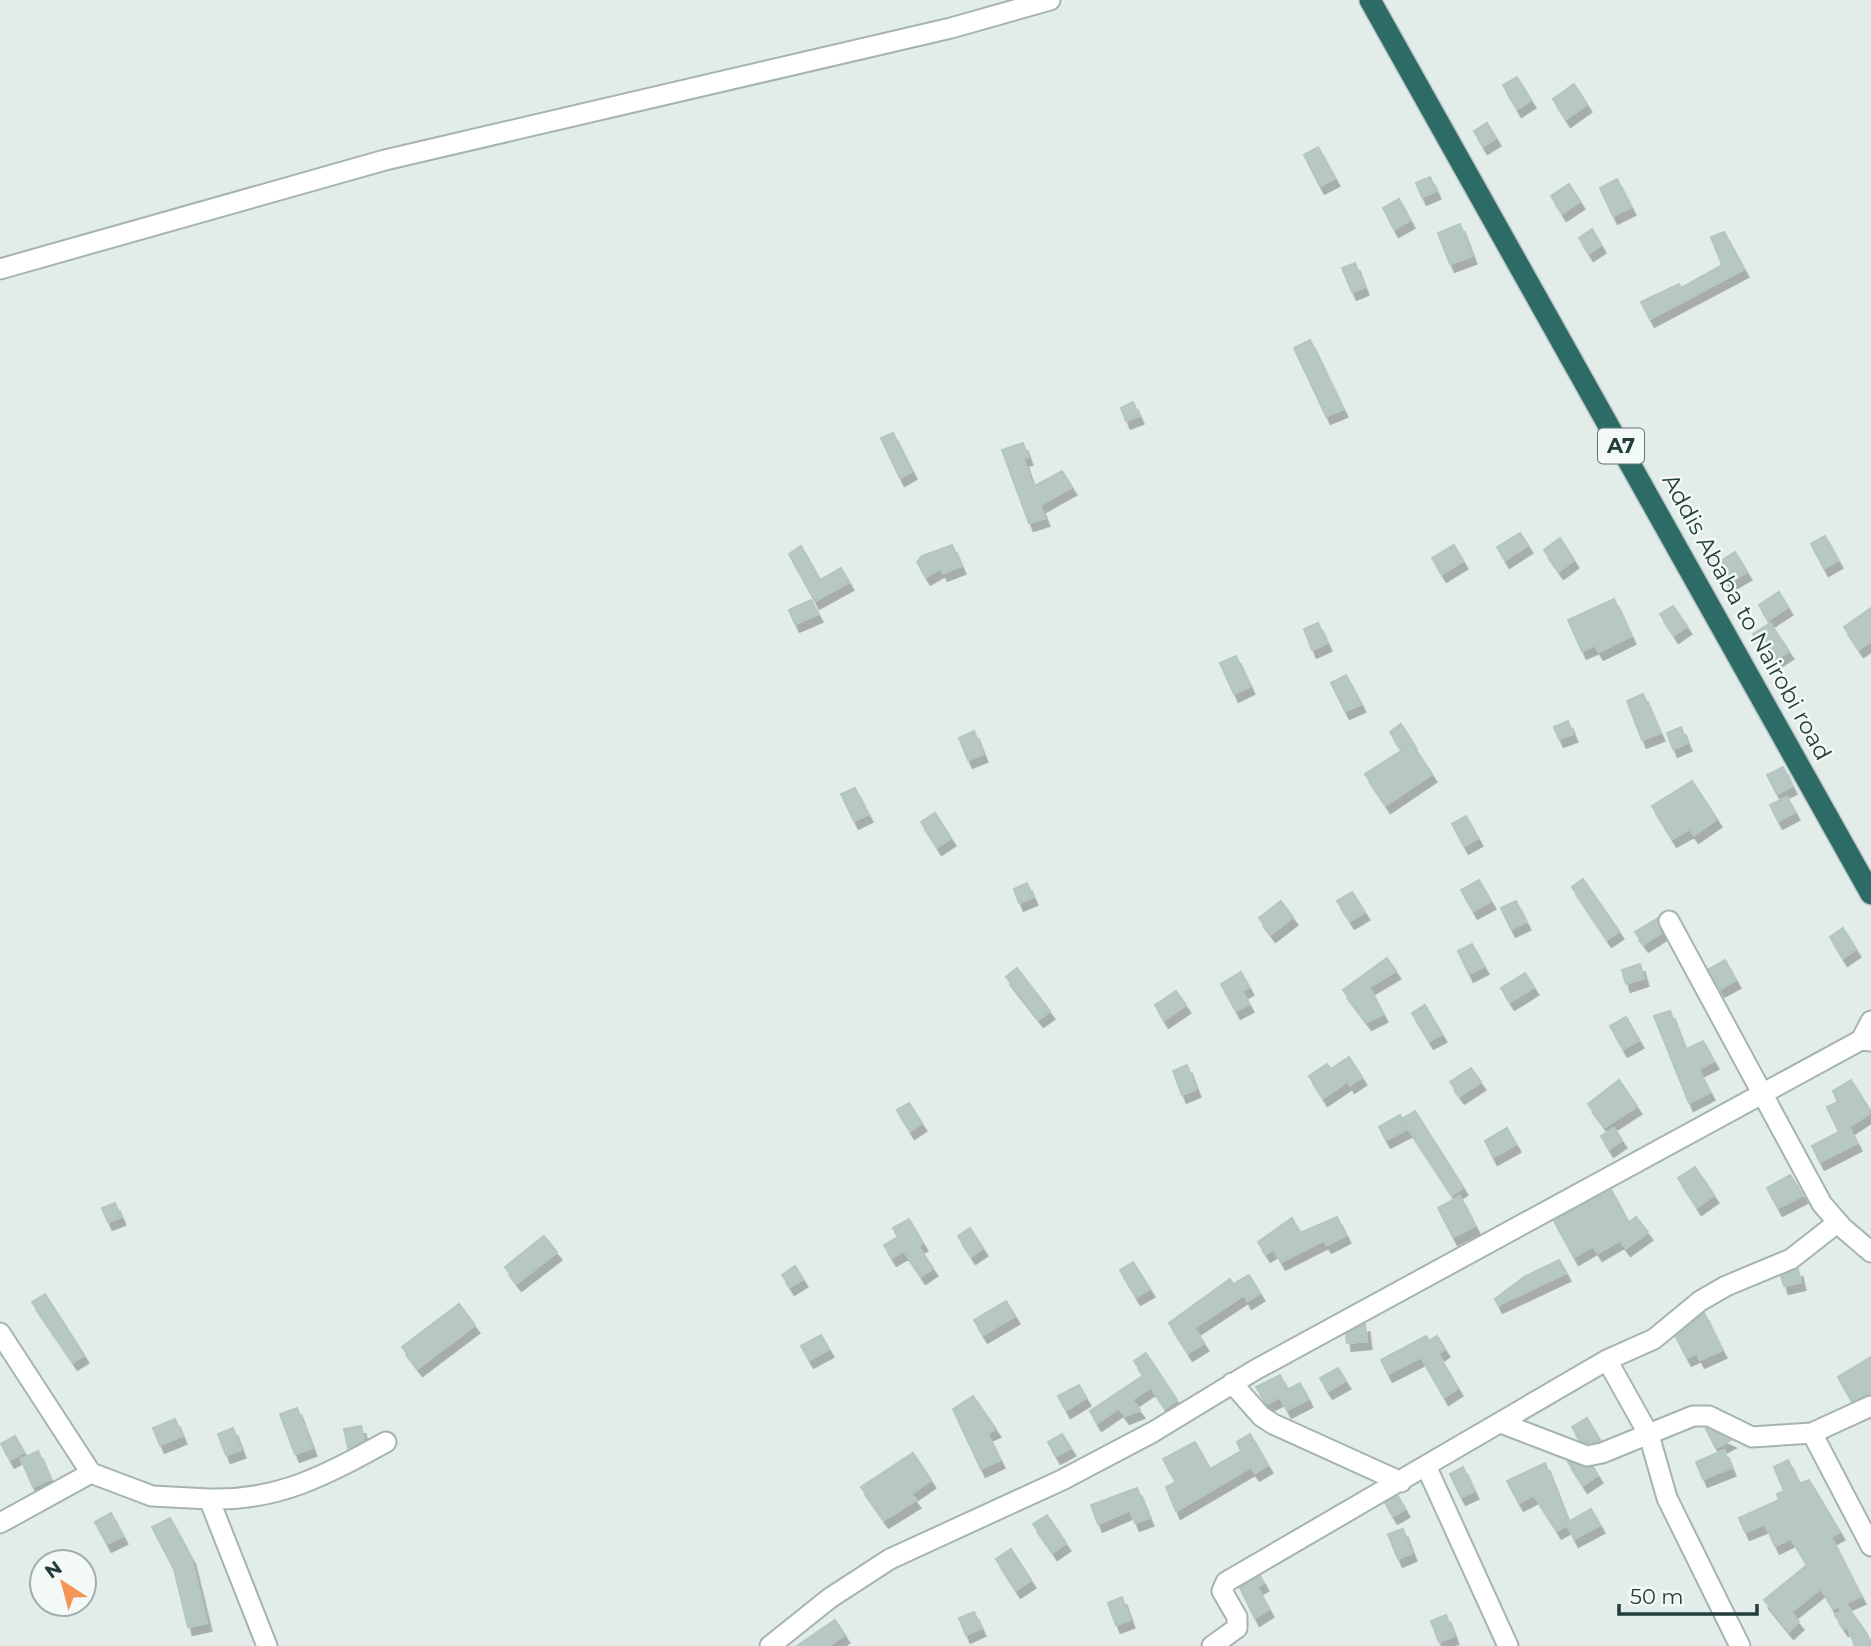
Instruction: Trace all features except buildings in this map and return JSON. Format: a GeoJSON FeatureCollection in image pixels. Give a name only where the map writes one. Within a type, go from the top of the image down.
{"type":"FeatureCollection","features":[{"type":"Feature","properties":{"kind":"highway","name":"Addis Ababa to Nairobi road"},"geometry":{"type":"LineString","coordinates":[[1370,0],[1871,894]]}},
{"type":"Feature","properties":{"kind":"street"},"geometry":{"type":"LineString","coordinates":[[0,269],[385,160],[951,29],[1051,0]]}},
{"type":"Feature","properties":{"kind":"street"},"geometry":{"type":"LineString","coordinates":[[1669,920],[1765,1092],[1822,1204],[1837,1223],[1871,1252]]}},
{"type":"Feature","properties":{"kind":"street"},"geometry":{"type":"LineString","coordinates":[[771,1646],[830,1598],[890,1559],[1062,1480],[1153,1432],[1232,1383],[1765,1092],[1866,1041],[1871,1021]]}},
{"type":"Feature","properties":{"kind":"street"},"geometry":{"type":"LineString","coordinates":[[1212,1646],[1237,1628],[1237,1617],[1222,1591],[1226,1582],[1607,1360],[1654,1339],[1700,1301],[1726,1286],[1791,1259],[1837,1223]]}},
{"type":"Feature","properties":{"kind":"street"},"geometry":{"type":"LineString","coordinates":[[0,1333],[91,1473],[152,1496],[245,1500],[299,1485],[386,1442]]}},
{"type":"Feature","properties":{"kind":"street"},"geometry":{"type":"LineString","coordinates":[[1607,1360],[1649,1435],[1667,1498],[1740,1646]]}},
{"type":"Feature","properties":{"kind":"street"},"geometry":{"type":"LineString","coordinates":[[1232,1383],[1261,1416],[1273,1424],[1401,1482]]}},
{"type":"Feature","properties":{"kind":"street"},"geometry":{"type":"LineString","coordinates":[[1501,1423],[1587,1456],[1649,1435],[1693,1416],[1709,1416],[1752,1437],[1812,1433],[1871,1406]]}},
{"type":"Feature","properties":{"kind":"street"},"geometry":{"type":"LineString","coordinates":[[1812,1433],[1871,1546]]}},
{"type":"Feature","properties":{"kind":"street"},"geometry":{"type":"LineString","coordinates":[[1426,1466],[1508,1646]]}},
{"type":"Feature","properties":{"kind":"street"},"geometry":{"type":"LineString","coordinates":[[0,1523],[91,1473]]}},
{"type":"Feature","properties":{"kind":"street"},"geometry":{"type":"LineString","coordinates":[[209,1499],[267,1646]]}}]}
